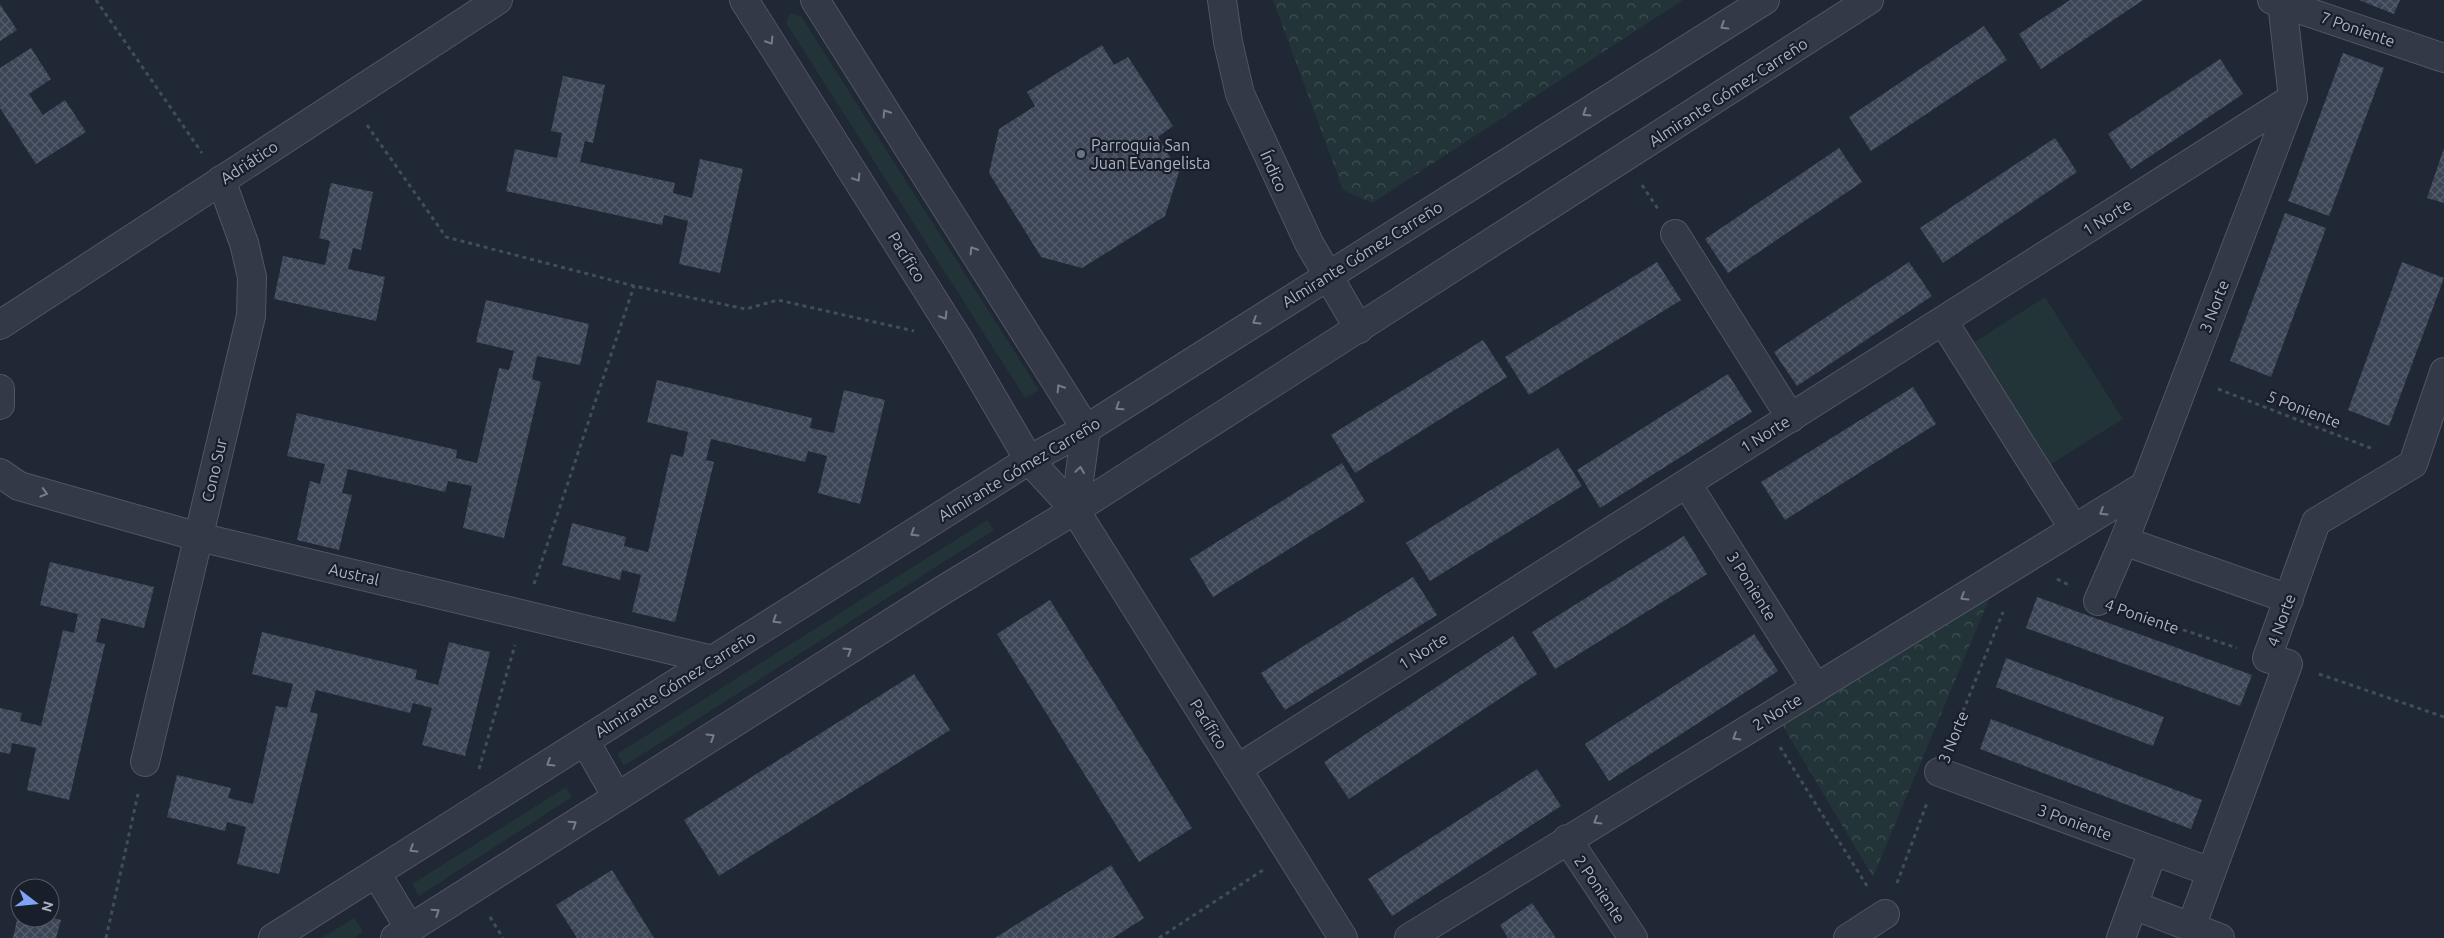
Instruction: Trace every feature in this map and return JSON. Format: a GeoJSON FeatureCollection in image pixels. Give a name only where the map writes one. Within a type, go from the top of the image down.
{"type":"FeatureCollection","features":[{"type":"Feature","properties":{"kind":"street","name":"Adriático"},"geometry":{"type":"LineString","coordinates":[[0,325],[498,0]]}},
{"type":"Feature","properties":{"kind":"street","name":"Pacífico"},"geometry":{"type":"LineString","coordinates":[[744,0],[960,342],[1029,460],[1075,510],[1341,937]]}},
{"type":"Feature","properties":{"kind":"street"},"geometry":{"type":"LineString","coordinates":[[815,0],[1086,429],[1075,510]]}},
{"type":"Feature","properties":{"kind":"street","name":"Índico"},"geometry":{"type":"LineString","coordinates":[[1222,0],[1228,42],[1240,94],[1292,210],[1326,276],[1359,329]]}},
{"type":"Feature","properties":{"kind":"street","name":"Almirante Gómez Carreño"},"geometry":{"type":"LineString","coordinates":[[273,938],[1029,460],[1086,429],[1765,0]]}},
{"type":"Feature","properties":{"kind":"street","name":"Almirante Gómez Carreño"},"geometry":{"type":"LineString","coordinates":[[402,934],[934,596],[1075,510],[1869,0]]}},
{"type":"Feature","properties":{"kind":"street","name":"7 Poniente"},"geometry":{"type":"LineString","coordinates":[[2277,2],[2444,58]]}},
{"type":"Feature","properties":{"kind":"street","name":"3 Norte"},"geometry":{"type":"LineString","coordinates":[[2098,601],[2124,541],[2293,98],[2277,2]]}},
{"type":"Feature","properties":{"kind":"street","name":"1 Norte"},"geometry":{"type":"LineString","coordinates":[[1237,769],[2293,98]]}},
{"type":"Feature","properties":{"kind":"street","name":"Cono Sur"},"geometry":{"type":"LineString","coordinates":[[145,762],[251,316],[252,277],[244,242],[221,180]]}},
{"type":"Feature","properties":{"kind":"street"},"geometry":{"type":"LineString","coordinates":[[1675,234],[1791,418]]}},
{"type":"Feature","properties":{"kind":"street"},"geometry":{"type":"LineString","coordinates":[[1942,321],[2074,530]]}},
{"type":"Feature","properties":{"kind":"street"},"geometry":{"type":"LineString","coordinates":[[2413,464],[2444,372]]}},
{"type":"Feature","properties":{"kind":"street"},"geometry":{"type":"LineString","coordinates":[[0,389],[0,405]]}},
{"type":"Feature","properties":{"kind":"street","name":"4 Norte"},"geometry":{"type":"LineString","coordinates":[[2191,927],[2211,872],[2278,661],[2289,599],[2316,522],[2413,464]]}},
{"type":"Feature","properties":{"kind":"street","name":"Austral"},"geometry":{"type":"LineString","coordinates":[[0,474],[19,486],[198,537],[713,660]]}},
{"type":"Feature","properties":{"kind":"street","name":"3 Poniente"},"geometry":{"type":"LineString","coordinates":[[1687,484],[1816,688]]}},
{"type":"Feature","properties":{"kind":"street","name":"2 Norte"},"geometry":{"type":"LineString","coordinates":[[1409,938],[1567,839],[2144,486]]}},
{"type":"Feature","properties":{"kind":"street"},"geometry":{"type":"LineString","coordinates":[[2124,541],[2289,599]]}},
{"type":"Feature","properties":{"kind":"street"},"geometry":{"type":"LineString","coordinates":[[585,741],[617,797]]}},
{"type":"Feature","properties":{"kind":"street","name":"3 Poniente"},"geometry":{"type":"LineString","coordinates":[[1940,772],[2211,872]]}},
{"type":"Feature","properties":{"kind":"street","name":"2 Poniente"},"geometry":{"type":"LineString","coordinates":[[1567,839],[1633,938]]}},
{"type":"Feature","properties":{"kind":"street"},"geometry":{"type":"LineString","coordinates":[[2121,938],[2153,851]]}},
{"type":"Feature","properties":{"kind":"street"},"geometry":{"type":"LineString","coordinates":[[376,873],[402,934]]}},
{"type":"Feature","properties":{"kind":"street"},"geometry":{"type":"LineString","coordinates":[[2133,905],[2220,938]]}},
{"type":"Feature","properties":{"kind":"street"},"geometry":{"type":"LineString","coordinates":[[1848,938],[1881,926]]}},
{"type":"Feature","properties":{"kind":"path"},"geometry":{"type":"LineString","coordinates":[[96,0],[221,180]]}},
{"type":"Feature","properties":{"kind":"path"},"geometry":{"type":"LineString","coordinates":[[348,98],[446,238],[634,286],[746,309],[778,300],[960,342]]}},
{"type":"Feature","properties":{"kind":"path"},"geometry":{"type":"LineString","coordinates":[[1624,159],[1675,234]]}},
{"type":"Feature","properties":{"kind":"path"},"geometry":{"type":"LineString","coordinates":[[465,816],[524,615],[634,286]]}},
{"type":"Feature","properties":{"kind":"path","name":"5 Poniente"},"geometry":{"type":"LineString","coordinates":[[2187,377],[2413,464]]}},
{"type":"Feature","properties":{"kind":"path","name":"4 Poniente"},"geometry":{"type":"LineString","coordinates":[[2023,561],[2098,601],[2444,717]]}},
{"type":"Feature","properties":{"kind":"path","name":"3 Norte"},"geometry":{"type":"LineString","coordinates":[[1881,926],[2005,607]]}},
{"type":"Feature","properties":{"kind":"path"},"geometry":{"type":"LineString","coordinates":[[1763,720],[1881,926]]}},
{"type":"Feature","properties":{"kind":"path"},"geometry":{"type":"LineString","coordinates":[[106,938],[145,762]]}},
{"type":"Feature","properties":{"kind":"path"},"geometry":{"type":"LineString","coordinates":[[1158,938],[1290,853]]}},
{"type":"Feature","properties":{"kind":"green space"},"geometry":{"type":"Polygon","coordinates":[[[1273,0],[1683,0],[1372,203],[1343,190],[1273,0]]]}},
{"type":"Feature","properties":{"kind":"green space"},"geometry":{"type":"Polygon","coordinates":[[[790,13],[801,16],[1039,390],[1025,398],[786,23],[790,13]]]}},
{"type":"Feature","properties":{"kind":"green space"},"geometry":{"type":"Polygon","coordinates":[[[2045,297],[2123,419],[2050,465],[1973,343],[2045,297]]]}},
{"type":"Feature","properties":{"kind":"green space"},"geometry":{"type":"Polygon","coordinates":[[[987,520],[994,530],[624,766],[617,754],[987,520]]]}},
{"type":"Feature","properties":{"kind":"green space"},"geometry":{"type":"Polygon","coordinates":[[[1995,585],[1873,877],[1781,723],[1995,585]]]}},
{"type":"Feature","properties":{"kind":"green space"},"geometry":{"type":"Polygon","coordinates":[[[566,787],[572,797],[419,896],[412,884],[566,787]]]}},
{"type":"Feature","properties":{"kind":"green space"},"geometry":{"type":"Polygon","coordinates":[[[354,918],[363,932],[354,938],[321,938],[354,918]]]}},
{"type":"Feature","properties":{"kind":"building"},"geometry":{"type":"Polygon","coordinates":[[[2070,0],[2143,0],[2041,69],[2019,34],[2070,0]]]}},
{"type":"Feature","properties":{"kind":"building"},"geometry":{"type":"Polygon","coordinates":[[[2359,0],[2400,0],[2394,14],[2359,0]]]}},
{"type":"Feature","properties":{"kind":"building"},"geometry":{"type":"Polygon","coordinates":[[[0,4],[17,30],[0,41],[0,4]]]}},
{"type":"Feature","properties":{"kind":"building"},"geometry":{"type":"Polygon","coordinates":[[[1984,26],[2007,60],[1871,151],[1849,117],[1984,26]]]}},
{"type":"Feature","properties":{"kind":"building","name":"Parroquia San Juan Evangelista"},"geometry":{"type":"Polygon","coordinates":[[[1102,45],[1114,65],[1128,57],[1173,126],[1158,137],[1179,172],[1165,216],[1082,268],[1041,257],[989,173],[999,129],[1035,106],[1027,92],[1102,45]]]}},
{"type":"Feature","properties":{"kind":"building"},"geometry":{"type":"Polygon","coordinates":[[[31,48],[51,79],[29,94],[36,105],[43,115],[65,100],[86,132],[36,164],[0,108],[0,68],[31,48]]]}},
{"type":"Feature","properties":{"kind":"building"},"geometry":{"type":"Polygon","coordinates":[[[2343,53],[2384,68],[2329,216],[2288,201],[2343,53]]]}},
{"type":"Feature","properties":{"kind":"building"},"geometry":{"type":"Polygon","coordinates":[[[2220,59],[2243,94],[2131,169],[2108,134],[2220,59]]]}},
{"type":"Feature","properties":{"kind":"building"},"geometry":{"type":"Polygon","coordinates":[[[563,76],[605,85],[593,143],[585,141],[580,162],[675,183],[673,193],[692,198],[700,159],[743,169],[720,273],[679,264],[688,221],[664,215],[662,225],[506,191],[515,149],[557,158],[562,133],[551,131],[563,76]]]}},
{"type":"Feature","properties":{"kind":"building"},"geometry":{"type":"Polygon","coordinates":[[[2055,138],[2077,172],[1943,263],[1920,228],[2055,138]]]}},
{"type":"Feature","properties":{"kind":"building"},"geometry":{"type":"Polygon","coordinates":[[[1839,148],[1862,182],[1728,273],[1705,239],[1839,148]]]}},
{"type":"Feature","properties":{"kind":"building"},"geometry":{"type":"Polygon","coordinates":[[[2444,148],[2444,203],[2427,198],[2444,148]]]}},
{"type":"Feature","properties":{"kind":"building"},"geometry":{"type":"Polygon","coordinates":[[[331,183],[373,192],[361,250],[353,248],[348,269],[385,277],[376,321],[274,299],[283,256],[325,265],[330,241],[319,238],[331,183]]]}},
{"type":"Feature","properties":{"kind":"building"},"geometry":{"type":"Polygon","coordinates":[[[2285,213],[2326,228],[2271,377],[2230,361],[2285,213]]]}},
{"type":"Feature","properties":{"kind":"building"},"geometry":{"type":"Polygon","coordinates":[[[1657,262],[1681,300],[1529,395],[1505,357],[1657,262]]]}},
{"type":"Feature","properties":{"kind":"building"},"geometry":{"type":"Polygon","coordinates":[[[1909,262],[1932,296],[1797,386],[1774,352],[1909,262]]]}},
{"type":"Feature","properties":{"kind":"building"},"geometry":{"type":"Polygon","coordinates":[[[2402,262],[2444,278],[2389,426],[2348,410],[2402,262]]]}},
{"type":"Feature","properties":{"kind":"building"},"geometry":{"type":"Polygon","coordinates":[[[486,300],[589,324],[580,365],[537,356],[532,379],[541,382],[504,538],[463,528],[472,486],[448,481],[445,492],[348,469],[342,493],[352,495],[339,550],[297,540],[310,481],[320,484],[325,464],[287,456],[297,413],[457,450],[456,458],[477,463],[499,368],[509,370],[514,351],[476,342],[486,300]]]}},
{"type":"Feature","properties":{"kind":"building"},"geometry":{"type":"Polygon","coordinates":[[[1483,340],[1507,377],[1355,473],[1331,435],[1483,340]]]}},
{"type":"Feature","properties":{"kind":"building"},"geometry":{"type":"Polygon","coordinates":[[[1728,374],[1752,412],[1600,508],[1577,470],[1728,374]]]}},
{"type":"Feature","properties":{"kind":"building"},"geometry":{"type":"Polygon","coordinates":[[[657,380],[812,418],[810,428],[834,433],[844,390],[885,400],[860,504],[818,493],[827,456],[808,451],[805,462],[711,439],[706,460],[714,462],[675,622],[632,612],[641,575],[622,570],[620,580],[562,565],[572,523],[626,537],[624,546],[648,552],[671,454],[683,457],[688,432],[647,422],[657,380]]]}},
{"type":"Feature","properties":{"kind":"building"},"geometry":{"type":"Polygon","coordinates":[[[1913,387],[1936,424],[1785,520],[1761,482],[1913,387]]]}},
{"type":"Feature","properties":{"kind":"building"},"geometry":{"type":"Polygon","coordinates":[[[1558,448],[1582,486],[1430,581],[1406,543],[1558,448]]]}},
{"type":"Feature","properties":{"kind":"building"},"geometry":{"type":"Polygon","coordinates":[[[1342,463],[1365,501],[1213,597],[1190,559],[1342,463]]]}},
{"type":"Feature","properties":{"kind":"building"},"geometry":{"type":"Polygon","coordinates":[[[1684,536],[1707,574],[1555,669],[1532,632],[1684,536]]]}},
{"type":"Feature","properties":{"kind":"building"},"geometry":{"type":"Polygon","coordinates":[[[50,562],[154,587],[144,628],[101,618],[96,642],[105,644],[69,800],[27,790],[36,748],[12,743],[10,754],[0,752],[0,708],[22,713],[20,721],[41,726],[63,630],[74,633],[78,614],[40,605],[50,562]]]}},
{"type":"Feature","properties":{"kind":"building"},"geometry":{"type":"Polygon","coordinates":[[[1413,577],[1437,615],[1285,710],[1261,673],[1413,577]]]}},
{"type":"Feature","properties":{"kind":"building"},"geometry":{"type":"Polygon","coordinates":[[[2037,597],[2252,675],[2240,706],[2026,628],[2037,597]]]}},
{"type":"Feature","properties":{"kind":"building"},"geometry":{"type":"Polygon","coordinates":[[[1050,600],[1192,828],[1139,862],[997,634],[1050,600]]]}},
{"type":"Feature","properties":{"kind":"building"},"geometry":{"type":"Polygon","coordinates":[[[262,632],[417,670],[415,679],[438,685],[449,642],[490,652],[465,756],[422,745],[432,708],[413,703],[410,713],[316,690],[310,712],[318,714],[279,874],[237,864],[246,827],[227,822],[225,831],[167,817],[177,775],[231,788],[228,798],[253,804],[276,706],[287,708],[293,684],[252,674],[262,632]]]}},
{"type":"Feature","properties":{"kind":"building"},"geometry":{"type":"Polygon","coordinates":[[[1754,634],[1778,671],[1609,781],[1585,744],[1754,634]]]}},
{"type":"Feature","properties":{"kind":"building"},"geometry":{"type":"Polygon","coordinates":[[[1513,636],[1537,674],[1349,799],[1324,762],[1513,636]]]}},
{"type":"Feature","properties":{"kind":"building"},"geometry":{"type":"Polygon","coordinates":[[[2006,658],[2164,717],[2153,746],[1996,687],[2006,658]]]}},
{"type":"Feature","properties":{"kind":"building"},"geometry":{"type":"Polygon","coordinates":[[[914,674],[950,730],[719,876],[684,820],[914,674]]]}},
{"type":"Feature","properties":{"kind":"building"},"geometry":{"type":"Polygon","coordinates":[[[1991,719],[2202,800],[2191,829],[1980,749],[1991,719]]]}},
{"type":"Feature","properties":{"kind":"building"},"geometry":{"type":"Polygon","coordinates":[[[1537,769],[1561,806],[1392,916],[1368,879],[1537,769]]]}},
{"type":"Feature","properties":{"kind":"building"},"geometry":{"type":"Polygon","coordinates":[[[1111,865],[1144,918],[1113,938],[995,938],[1111,865]]]}},
{"type":"Feature","properties":{"kind":"building"},"geometry":{"type":"Polygon","coordinates":[[[612,870],[654,938],[577,938],[556,905],[612,870]]]}},
{"type":"Feature","properties":{"kind":"building"},"geometry":{"type":"Polygon","coordinates":[[[1532,903],[1556,938],[1508,938],[1500,925],[1532,903]]]}},
{"type":"Feature","properties":{"kind":"building"},"geometry":{"type":"Polygon","coordinates":[[[15,928],[59,928],[56,938],[13,938],[15,928]]]}},
{"type":"Feature","properties":{"kind":"place","name":"Parroquia San Juan Evangelista"},"geometry":{"type":"Point","coordinates":[1081,154]}}]}
